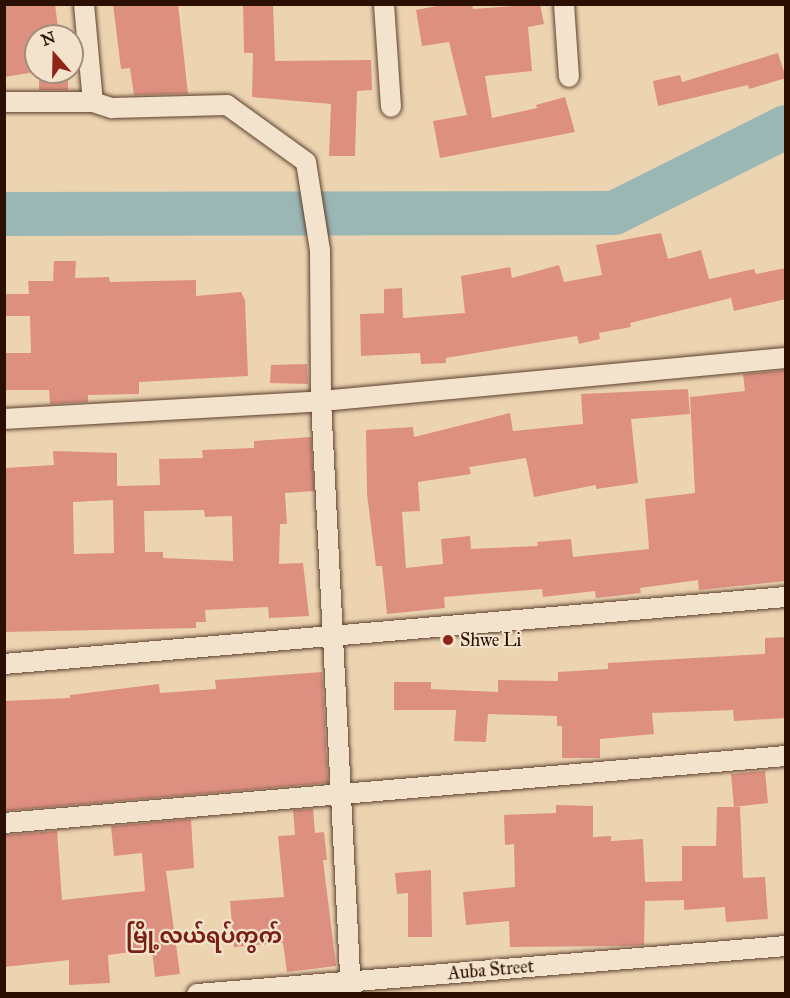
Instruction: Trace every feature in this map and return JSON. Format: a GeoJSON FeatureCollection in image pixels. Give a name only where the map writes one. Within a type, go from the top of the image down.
{"type":"FeatureCollection","features":[{"type":"Feature","properties":{"kind":"street"},"geometry":{"type":"LineString","coordinates":[[84,4],[93,102]]}},
{"type":"Feature","properties":{"kind":"street"},"geometry":{"type":"LineString","coordinates":[[384,4],[391,107]]}},
{"type":"Feature","properties":{"kind":"street"},"geometry":{"type":"LineString","coordinates":[[564,4],[568,77]]}},
{"type":"Feature","properties":{"kind":"street"},"geometry":{"type":"LineString","coordinates":[[4,102],[93,102],[112,108],[227,105],[306,162],[320,250],[321,400],[350,987]]}},
{"type":"Feature","properties":{"kind":"street"},"geometry":{"type":"LineString","coordinates":[[4,419],[321,400],[786,358]]}},
{"type":"Feature","properties":{"kind":"street"},"geometry":{"type":"LineString","coordinates":[[4,664],[786,597]]}},
{"type":"Feature","properties":{"kind":"street"},"geometry":{"type":"LineString","coordinates":[[4,823],[786,756]]}},
{"type":"Feature","properties":{"kind":"street","name":"Auba Street"},"geometry":{"type":"LineString","coordinates":[[197,993],[350,987],[786,946]]}},
{"type":"Feature","properties":{"kind":"building"},"geometry":{"type":"Polygon","coordinates":[[[4,4],[55,4],[58,24],[24,24],[24,74],[4,77],[4,4]]]}},
{"type":"Feature","properties":{"kind":"building"},"geometry":{"type":"Polygon","coordinates":[[[113,4],[178,4],[188,94],[134,95],[130,68],[121,69],[113,4]]]}},
{"type":"Feature","properties":{"kind":"building"},"geometry":{"type":"Polygon","coordinates":[[[243,4],[273,4],[275,61],[371,60],[372,90],[357,91],[355,156],[329,156],[331,104],[252,97],[253,53],[244,53],[243,4]]]}},
{"type":"Feature","properties":{"kind":"building"},"geometry":{"type":"Polygon","coordinates":[[[447,4],[472,4],[473,9],[540,4],[544,24],[528,27],[532,71],[485,76],[492,118],[537,108],[536,105],[565,97],[575,132],[440,158],[433,121],[467,115],[449,42],[422,46],[416,10],[447,4]]]}},
{"type":"Feature","properties":{"kind":"building"},"geometry":{"type":"Polygon","coordinates":[[[778,53],[786,78],[749,89],[748,85],[658,106],[653,81],[680,75],[682,82],[778,53]]]}},
{"type":"Feature","properties":{"kind":"building"},"geometry":{"type":"Polygon","coordinates":[[[39,84],[68,84],[68,90],[39,90],[39,84]]]}},
{"type":"Feature","properties":{"kind":"building"},"geometry":{"type":"Polygon","coordinates":[[[661,233],[668,259],[701,250],[709,279],[754,269],[756,274],[786,268],[786,299],[734,311],[731,298],[630,323],[631,327],[599,333],[600,339],[579,344],[577,336],[446,358],[446,363],[421,364],[420,353],[361,356],[360,314],[384,313],[384,289],[402,288],[403,318],[465,313],[461,276],[510,267],[512,278],[559,265],[564,282],[602,275],[596,245],[661,233]]]}},
{"type":"Feature","properties":{"kind":"building"},"geometry":{"type":"Polygon","coordinates":[[[54,261],[76,261],[75,278],[109,277],[110,282],[196,280],[196,296],[241,292],[245,300],[248,376],[139,382],[139,394],[88,395],[88,402],[50,404],[49,390],[4,390],[4,353],[31,353],[30,316],[4,316],[4,294],[29,294],[28,281],[53,281],[54,261]]]}},
{"type":"Feature","properties":{"kind":"building"},"geometry":{"type":"Polygon","coordinates":[[[307,364],[308,384],[270,383],[271,365],[307,364]]]}},
{"type":"Feature","properties":{"kind":"building"},"geometry":{"type":"Polygon","coordinates":[[[786,370],[786,581],[699,590],[698,580],[640,588],[641,593],[596,598],[595,591],[543,597],[542,589],[479,594],[444,597],[445,608],[387,614],[382,566],[376,566],[367,494],[366,430],[413,427],[414,437],[510,413],[513,431],[583,424],[581,394],[688,389],[690,414],[631,419],[638,483],[596,489],[596,485],[534,497],[526,458],[469,467],[471,474],[418,482],[420,511],[402,512],[406,568],[443,564],[441,539],[470,536],[471,549],[538,546],[537,542],[571,539],[573,557],[649,549],[645,499],[695,493],[690,397],[745,391],[743,374],[786,370]]]}},
{"type":"Feature","properties":{"kind":"building"},"geometry":{"type":"Polygon","coordinates":[[[311,437],[314,491],[285,493],[287,524],[280,524],[279,564],[303,563],[309,616],[269,618],[268,607],[205,610],[206,622],[196,622],[196,628],[4,632],[4,468],[54,465],[53,451],[117,453],[117,486],[160,485],[159,459],[203,458],[202,450],[254,448],[254,441],[311,437]],[[113,500],[73,502],[74,554],[114,553],[113,500]],[[204,510],[144,511],[145,552],[163,552],[163,558],[233,561],[232,516],[205,517],[204,510]]]}},
{"type":"Feature","properties":{"kind":"building"},"geometry":{"type":"Polygon","coordinates":[[[786,637],[786,718],[734,721],[733,710],[652,713],[654,734],[600,739],[600,758],[562,758],[562,726],[557,726],[557,716],[488,714],[486,742],[454,741],[456,710],[394,710],[394,682],[431,682],[431,689],[498,692],[498,680],[558,681],[558,672],[608,669],[608,663],[765,654],[765,638],[786,637]]]}},
{"type":"Feature","properties":{"kind":"building"},"geometry":{"type":"Polygon","coordinates":[[[322,672],[328,783],[4,811],[4,701],[70,698],[70,695],[159,684],[160,693],[216,689],[215,680],[322,672]]]}},
{"type":"Feature","properties":{"kind":"building"},"geometry":{"type":"Polygon","coordinates":[[[765,771],[768,803],[734,807],[731,774],[765,771]]]}},
{"type":"Feature","properties":{"kind":"building"},"geometry":{"type":"Polygon","coordinates":[[[556,805],[593,806],[593,837],[611,836],[611,841],[643,839],[645,882],[682,881],[682,846],[716,846],[717,807],[740,807],[743,878],[765,877],[768,919],[726,922],[725,907],[684,910],[684,900],[645,901],[644,945],[623,946],[510,947],[509,921],[466,925],[463,892],[515,887],[514,844],[505,845],[504,815],[556,813],[556,805]]]}},
{"type":"Feature","properties":{"kind":"building"},"geometry":{"type":"Polygon","coordinates":[[[313,809],[315,833],[324,832],[327,860],[323,860],[336,966],[287,972],[283,943],[234,947],[230,901],[284,897],[278,836],[295,835],[293,810],[313,809]]]}},
{"type":"Feature","properties":{"kind":"building"},"geometry":{"type":"Polygon","coordinates":[[[191,819],[194,868],[166,871],[180,974],[155,977],[152,949],[108,955],[110,983],[69,985],[69,960],[4,967],[4,835],[57,831],[62,900],[145,891],[142,853],[114,856],[111,826],[191,819]]]}},
{"type":"Feature","properties":{"kind":"building"},"geometry":{"type":"Polygon","coordinates":[[[431,870],[432,937],[408,937],[408,893],[397,894],[395,873],[431,870]]]}},
{"type":"Feature","properties":{"kind":"waterway"},"geometry":{"type":"LineString","coordinates":[[4,214],[614,213],[786,127]]}},
{"type":"Feature","properties":{"kind":"place","name":"Shwe Li"},"geometry":{"type":"Point","coordinates":[448,640]}},
{"type":"Feature","properties":{"kind":"district","name":"မြို့လယ်ရပ်ကွက်"},"geometry":{"type":"Point","coordinates":[204,936]}}]}
